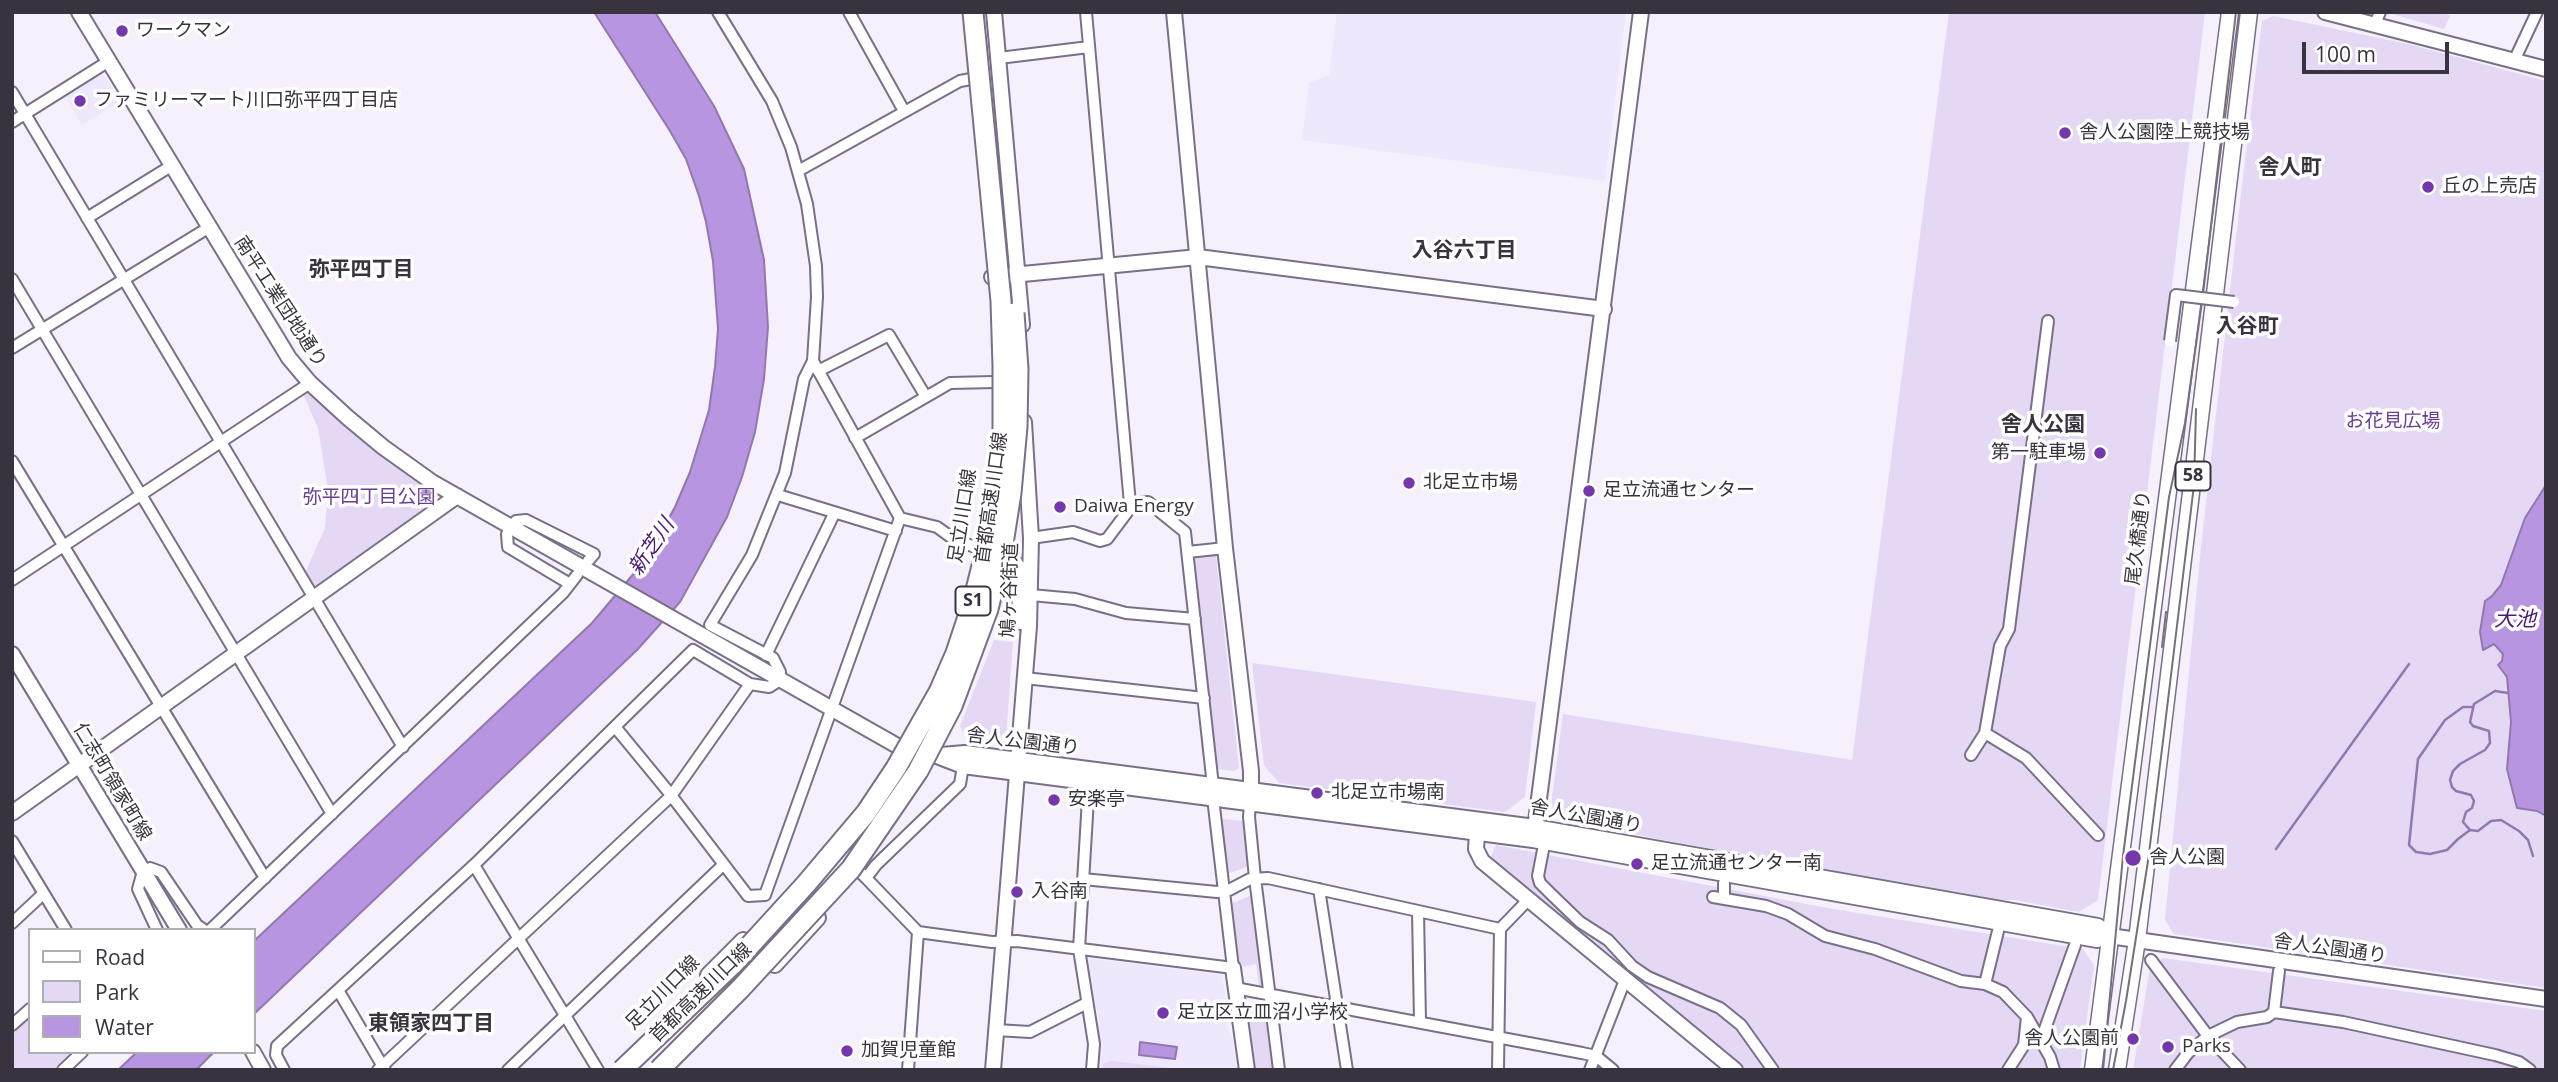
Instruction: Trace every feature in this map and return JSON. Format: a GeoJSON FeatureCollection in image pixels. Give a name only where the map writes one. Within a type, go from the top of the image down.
{"type":"FeatureCollection","features":[{"type":"Feature","properties":{"kind":"highway","name":"首都高速川口線"},"geometry":{"type":"LineString","coordinates":[[622,1070],[732,965],[866,813],[896,768],[939,692],[956,653],[973,602],[997,489],[1003,428],[1001,301],[973,12]]}},
{"type":"Feature","properties":{"kind":"highway","name":"首都高速川口線"},"geometry":{"type":"LineString","coordinates":[[659,1070],[820,904],[877,835],[935,743],[971,660],[988,609],[1002,550],[1011,493],[1017,427],[1018,369],[1014,300],[985,12]]}},
{"type":"Feature","properties":{"kind":"main road","name":"尾久橋通り"},"geometry":{"type":"LineString","coordinates":[[2093,1070],[2230,12]]}},
{"type":"Feature","properties":{"kind":"main road","name":"58"},"geometry":{"type":"LineString","coordinates":[[2117,1070],[2137,940],[2249,12]]}},
{"type":"Feature","properties":{"kind":"street","name":"南平工業団地通り"},"geometry":{"type":"LineString","coordinates":[[79,12],[280,344],[310,383],[383,447],[457,496],[779,680]]}},
{"type":"Feature","properties":{"kind":"street"},"geometry":{"type":"LineString","coordinates":[[616,728],[748,896],[765,895],[900,518],[815,366],[816,266],[809,214],[798,171],[772,100],[718,12]]}},
{"type":"Feature","properties":{"kind":"street"},"geometry":{"type":"LineString","coordinates":[[849,12],[904,111]]}},
{"type":"Feature","properties":{"kind":"street","name":"足立川口線"},"geometry":{"type":"LineString","coordinates":[[612,1070],[786,896],[854,818],[901,748],[922,711],[965,603],[978,548],[994,436],[995,383],[992,277],[964,12]]}},
{"type":"Feature","properties":{"kind":"street"},"geometry":{"type":"LineString","coordinates":[[862,875],[937,756],[977,667],[996,608],[1008,557],[1024,421],[1020,274],[994,12]]}},
{"type":"Feature","properties":{"kind":"street"},"geometry":{"type":"LineString","coordinates":[[1031,538],[1073,532],[1100,541],[1107,539],[1128,511],[1130,504],[1086,12]]}},
{"type":"Feature","properties":{"kind":"street"},"geometry":{"type":"LineString","coordinates":[[1174,12],[1251,797],[1249,817],[1255,878],[1279,1070]]}},
{"type":"Feature","properties":{"kind":"street"},"geometry":{"type":"LineString","coordinates":[[1642,12],[1537,839],[1538,876],[1540,883],[1580,922],[1608,940],[1630,974],[1648,977],[1720,1008],[1741,1025],[1773,1070]]}},
{"type":"Feature","properties":{"kind":"street"},"geometry":{"type":"LineString","coordinates":[[2325,12],[2377,18],[2546,69]]}},
{"type":"Feature","properties":{"kind":"street"},"geometry":{"type":"LineString","coordinates":[[2514,61],[2537,12]]}},
{"type":"Feature","properties":{"kind":"street"},"geometry":{"type":"LineString","coordinates":[[999,58],[1089,47]]}},
{"type":"Feature","properties":{"kind":"street"},"geometry":{"type":"LineString","coordinates":[[12,122],[108,61]]}},
{"type":"Feature","properties":{"kind":"street"},"geometry":{"type":"LineString","coordinates":[[798,171],[960,81],[971,79]]}},
{"type":"Feature","properties":{"kind":"street"},"geometry":{"type":"LineString","coordinates":[[12,92],[403,747]]}},
{"type":"Feature","properties":{"kind":"street"},"geometry":{"type":"LineString","coordinates":[[87,218],[171,166]]}},
{"type":"Feature","properties":{"kind":"street"},"geometry":{"type":"LineString","coordinates":[[12,348],[208,228]]}},
{"type":"Feature","properties":{"kind":"street"},"geometry":{"type":"LineString","coordinates":[[992,277],[1198,257],[1604,309]]}},
{"type":"Feature","properties":{"kind":"street"},"geometry":{"type":"LineString","coordinates":[[12,279],[332,814]]}},
{"type":"Feature","properties":{"kind":"street"},"geometry":{"type":"LineString","coordinates":[[2170,341],[2176,295],[2234,302]]}},
{"type":"Feature","properties":{"kind":"street"},"geometry":{"type":"LineString","coordinates":[[1971,755],[1985,733],[2000,646],[2009,629],[2048,321]]}},
{"type":"Feature","properties":{"kind":"street"},"geometry":{"type":"LineString","coordinates":[[284,1070],[276,1055],[277,1046],[474,865],[693,650],[750,684],[769,687],[779,680],[780,672],[772,658],[710,625],[752,555],[778,495],[795,432],[804,379],[815,366],[889,335],[926,397]]}},
{"type":"Feature","properties":{"kind":"street"},"geometry":{"type":"LineString","coordinates":[[12,580],[310,383]]}},
{"type":"Feature","properties":{"kind":"street"},"geometry":{"type":"LineString","coordinates":[[855,438],[950,383],[995,383]]}},
{"type":"Feature","properties":{"kind":"street","name":"鳩ヶ谷街道"},"geometry":{"type":"LineString","coordinates":[[993,1070],[1031,595],[1031,538],[1024,421]]}},
{"type":"Feature","properties":{"kind":"street"},"geometry":{"type":"LineString","coordinates":[[12,461],[265,878]]}},
{"type":"Feature","properties":{"kind":"street"},"geometry":{"type":"LineString","coordinates":[[778,495],[896,531]]}},
{"type":"Feature","properties":{"kind":"street"},"geometry":{"type":"LineString","coordinates":[[12,813],[457,496]]}},
{"type":"Feature","properties":{"kind":"street"},"geometry":{"type":"LineString","coordinates":[[1130,504],[1148,502],[1185,532],[1205,698],[1223,891],[1247,1070]]}},
{"type":"Feature","properties":{"kind":"street"},"geometry":{"type":"LineString","coordinates":[[766,655],[834,514]]}},
{"type":"Feature","properties":{"kind":"street"},"geometry":{"type":"LineString","coordinates":[[900,518],[937,527],[955,540],[978,548]]}},
{"type":"Feature","properties":{"kind":"street"},"geometry":{"type":"LineString","coordinates":[[212,928],[574,580],[508,547],[507,534],[516,521],[526,520],[591,557]]}},
{"type":"Feature","properties":{"kind":"street","name":"鳩ヶ谷街道"},"geometry":{"type":"LineString","coordinates":[[978,548],[1016,562],[1020,575],[1017,766]]}},
{"type":"Feature","properties":{"kind":"street"},"geometry":{"type":"LineString","coordinates":[[1188,552],[1225,548]]}},
{"type":"Feature","properties":{"kind":"street"},"geometry":{"type":"LineString","coordinates":[[1031,595],[1075,599],[1126,613],[1195,619]]}},
{"type":"Feature","properties":{"kind":"street","name":"仁志町領家町線"},"geometry":{"type":"LineString","coordinates":[[12,654],[178,928]]}},
{"type":"Feature","properties":{"kind":"street"},"geometry":{"type":"LineString","coordinates":[[1025,678],[1205,698]]}},
{"type":"Feature","properties":{"kind":"street"},"geometry":{"type":"LineString","coordinates":[[779,680],[901,748],[937,756]]}},
{"type":"Feature","properties":{"kind":"street"},"geometry":{"type":"LineString","coordinates":[[338,990],[382,1068],[518,937],[671,796],[750,684]]}},
{"type":"Feature","properties":{"kind":"street"},"geometry":{"type":"LineString","coordinates":[[1985,733],[2026,758],[2098,835]]}},
{"type":"Feature","properties":{"kind":"street","name":"舎人公園通り"},"geometry":{"type":"LineString","coordinates":[[937,756],[965,753],[1089,782],[1213,792]]}},
{"type":"Feature","properties":{"kind":"street","name":"舎人公園通り"},"geometry":{"type":"LineString","coordinates":[[937,756],[963,766],[1017,766],[1537,839],[2097,940],[2110,936],[2546,999]]}},
{"type":"Feature","properties":{"kind":"street"},"geometry":{"type":"LineString","coordinates":[[669,1070],[862,875],[960,784],[963,766]]}},
{"type":"Feature","properties":{"kind":"street"},"geometry":{"type":"LineString","coordinates":[[1089,782],[1079,949],[1094,1044],[1093,1070]]}},
{"type":"Feature","properties":{"kind":"street","name":"舎人公園通り"},"geometry":{"type":"LineString","coordinates":[[1251,797],[1477,833],[1537,839]]}},
{"type":"Feature","properties":{"kind":"street"},"geometry":{"type":"LineString","coordinates":[[1477,833],[1477,855],[1529,899],[1630,974],[1720,1065],[1735,1070]]}},
{"type":"Feature","properties":{"kind":"street"},"geometry":{"type":"LineString","coordinates":[[12,841],[65,928]]}},
{"type":"Feature","properties":{"kind":"street"},"geometry":{"type":"LineString","coordinates":[[474,865],[598,1070]]}},
{"type":"Feature","properties":{"kind":"street"},"geometry":{"type":"LineString","coordinates":[[508,1070],[723,865]]}},
{"type":"Feature","properties":{"kind":"street"},"geometry":{"type":"LineString","coordinates":[[156,928],[138,889],[143,871],[150,868],[161,872],[201,928]]}},
{"type":"Feature","properties":{"kind":"street"},"geometry":{"type":"LineString","coordinates":[[862,875],[918,932],[1003,942],[1017,941],[1233,968]]}},
{"type":"Feature","properties":{"kind":"street"},"geometry":{"type":"LineString","coordinates":[[1083,879],[1223,891],[1255,878],[1268,878],[1500,929]]}},
{"type":"Feature","properties":{"kind":"street"},"geometry":{"type":"LineString","coordinates":[[1724,883],[1718,898],[1766,906],[1788,914],[1825,936],[1875,949],[1951,978],[1985,984],[2003,992],[2027,1017],[2054,1064],[2054,1070]]}},
{"type":"Feature","properties":{"kind":"street"},"geometry":{"type":"LineString","coordinates":[[1319,889],[1347,1070]]}},
{"type":"Feature","properties":{"kind":"street"},"geometry":{"type":"LineString","coordinates":[[12,923],[43,894]]}},
{"type":"Feature","properties":{"kind":"street"},"geometry":{"type":"LineString","coordinates":[[1498,1070],[1500,929],[1529,899]]}},
{"type":"Feature","properties":{"kind":"street"},"geometry":{"type":"LineString","coordinates":[[1418,911],[1420,1022]]}},
{"type":"Feature","properties":{"kind":"street"},"geometry":{"type":"LineString","coordinates":[[1985,984],[1998,931]]}},
{"type":"Feature","properties":{"kind":"street"},"geometry":{"type":"LineString","coordinates":[[908,1070],[918,932]]}},
{"type":"Feature","properties":{"kind":"street"},"geometry":{"type":"LineString","coordinates":[[2041,1040],[2075,945]]}},
{"type":"Feature","properties":{"kind":"street"},"geometry":{"type":"LineString","coordinates":[[2151,960],[2208,1035],[2240,1070]]}},
{"type":"Feature","properties":{"kind":"street"},"geometry":{"type":"LineString","coordinates":[[2274,1012],[2279,971]]}},
{"type":"Feature","properties":{"kind":"street"},"geometry":{"type":"LineString","coordinates":[[1590,1070],[1630,974]]}},
{"type":"Feature","properties":{"kind":"street"},"geometry":{"type":"LineString","coordinates":[[1235,988],[1595,1056],[1613,1070]]}},
{"type":"Feature","properties":{"kind":"street"},"geometry":{"type":"LineString","coordinates":[[996,1030],[1030,1032],[1087,1003]]}},
{"type":"Feature","properties":{"kind":"street"},"geometry":{"type":"LineString","coordinates":[[12,1025],[28,1011]]}},
{"type":"Feature","properties":{"kind":"street"},"geometry":{"type":"LineString","coordinates":[[2175,1070],[2188,1053],[2208,1035],[2237,1022],[2267,1017],[2274,1012],[2343,1022],[2495,1055],[2519,1062],[2530,1070]]}},
{"type":"Feature","properties":{"kind":"street"},"geometry":{"type":"LineString","coordinates":[[2008,1070],[2024,1045],[2027,1017]]}},
{"type":"Feature","properties":{"kind":"street"},"geometry":{"type":"LineString","coordinates":[[63,1070],[80,1054]]}},
{"type":"Feature","properties":{"kind":"street"},"geometry":{"type":"LineString","coordinates":[[254,1054],[263,1070]]}},
{"type":"Feature","properties":{"kind":"shaded area"},"geometry":{"type":"Polygon","coordinates":[[[1337,12],[1626,12],[1605,181],[1302,140],[1309,83],[1329,75],[1337,12]]]}},
{"type":"Feature","properties":{"kind":"shaded area"},"geometry":{"type":"Polygon","coordinates":[[[97,75],[104,76],[120,101],[82,125],[64,95],[97,75]]]}},
{"type":"Feature","properties":{"kind":"shaded area","name":"足立区立皿沼小学校"},"geometry":{"type":"Polygon","coordinates":[[[1085,959],[1222,975],[1229,1035],[1232,1036],[1237,1070],[1098,1070],[1099,1024],[1097,1009],[1093,1005],[1085,959]]]}},
{"type":"Feature","properties":{"kind":"green space"},"geometry":{"type":"Polygon","coordinates":[[[1949,12],[2205,12],[2098,900],[2079,912],[2015,900],[1986,900],[1563,821],[1551,806],[1563,714],[1852,760],[1949,12]]]}},
{"type":"Feature","properties":{"kind":"green space"},"geometry":{"type":"Polygon","coordinates":[[[2386,12],[2443,12],[2450,16],[2444,29],[2386,12]]]}},
{"type":"Feature","properties":{"kind":"green space","name":"お花見広場"},"geometry":{"type":"Polygon","coordinates":[[[2273,16],[2408,44],[2546,81],[2546,988],[2174,934],[2165,920],[2201,547],[2242,185],[2262,21],[2273,16]]]}},
{"type":"Feature","properties":{"kind":"green space","name":"弥平四丁目公園"},"geometry":{"type":"Polygon","coordinates":[[[309,391],[381,454],[422,485],[428,495],[425,509],[316,588],[305,573],[325,528],[328,490],[318,428],[303,394],[309,391]]]}},
{"type":"Feature","properties":{"kind":"green space"},"geometry":{"type":"Polygon","coordinates":[[[1216,555],[1239,768],[1234,771],[1216,769],[1193,561],[1196,558],[1216,555]]]}},
{"type":"Feature","properties":{"kind":"green space"},"geometry":{"type":"Polygon","coordinates":[[[994,640],[1013,642],[1006,738],[962,731],[960,726],[994,640]]]}},
{"type":"Feature","properties":{"kind":"green space"},"geometry":{"type":"Polygon","coordinates":[[[1252,663],[1536,702],[1525,797],[1505,812],[1279,783],[1264,765],[1252,663]]]}},
{"type":"Feature","properties":{"kind":"green space"},"geometry":{"type":"Polygon","coordinates":[[[1221,819],[1244,821],[1249,866],[1227,874],[1221,819]]]}},
{"type":"Feature","properties":{"kind":"green space"},"geometry":{"type":"Polygon","coordinates":[[[1496,845],[1833,909],[2083,949],[2094,965],[2080,1070],[1747,1070],[1490,859],[1496,845]]]}},
{"type":"Feature","properties":{"kind":"green space"},"geometry":{"type":"Polygon","coordinates":[[[1252,895],[1262,985],[1259,987],[1256,964],[1241,967],[1240,983],[1230,904],[1252,895]]]}},
{"type":"Feature","properties":{"kind":"green space"},"geometry":{"type":"Polygon","coordinates":[[[2163,958],[2546,1011],[2546,1070],[2133,1070],[2150,967],[2163,958]]]}},
{"type":"Feature","properties":{"kind":"green space"},"geometry":{"type":"Polygon","coordinates":[[[1243,1005],[1266,1010],[1274,1070],[1252,1070],[1243,1005]]]}},
{"type":"Feature","properties":{"kind":"green space"},"geometry":{"type":"Polygon","coordinates":[[[28,1017],[28,1054],[73,1054],[56,1070],[12,1070],[12,1031],[28,1017]]]}},
{"type":"Feature","properties":{"kind":"green space"},"geometry":{"type":"Polygon","coordinates":[[[1111,1061],[1187,1070],[1103,1070],[1103,1064],[1111,1061]]]}},
{"type":"Feature","properties":{"kind":"water"},"geometry":{"type":"Polygon","coordinates":[[[594,12],[655,12],[714,106],[744,169],[764,260],[768,327],[764,379],[755,432],[727,517],[680,602],[637,650],[256,1012],[256,939],[592,623],[646,559],[675,507],[690,472],[709,410],[718,329],[713,261],[706,222],[686,159],[594,12]]]}},
{"type":"Feature","properties":{"kind":"water","name":"大池"},"geometry":{"type":"Polygon","coordinates":[[[2546,485],[2546,816],[2537,811],[2517,808],[2507,769],[2511,722],[2507,677],[2498,665],[2503,654],[2494,644],[2483,650],[2480,632],[2485,601],[2501,585],[2525,518],[2546,485]]]}},
{"type":"Feature","properties":{"kind":"water"},"geometry":{"type":"Polygon","coordinates":[[[1140,1042],[1177,1047],[1175,1059],[1139,1055],[1140,1042]]]}},
{"type":"Feature","properties":{"kind":"water"},"geometry":{"type":"Polygon","coordinates":[[[135,1054],[212,1054],[196,1070],[118,1070],[135,1054]]]}},
{"type":"Feature","properties":{"kind":"waterway"},"geometry":{"type":"LineString","coordinates":[[2276,849],[2409,664]]}},
{"type":"Feature","properties":{"kind":"waterway"},"geometry":{"type":"LineString","coordinates":[[2508,693],[2495,691],[2474,704],[2470,722],[2473,726],[2489,731],[2490,743],[2485,750],[2460,764],[2453,771],[2450,780],[2456,791],[2471,795],[2474,801],[2463,822],[2470,830],[2478,831],[2491,821],[2501,820],[2528,840],[2533,856]]}},
{"type":"Feature","properties":{"kind":"waterway"},"geometry":{"type":"LineString","coordinates":[[2470,830],[2447,850],[2430,854],[2416,852],[2409,845],[2418,759],[2445,720],[2463,707],[2473,707]]}},
{"type":"Feature","properties":{"kind":"tram line"},"geometry":{"type":"LineString","coordinates":[[2103,1070],[2123,856],[2169,497],[2185,423],[2203,294],[2236,12]]}},
{"type":"Feature","properties":{"kind":"tram line"},"geometry":{"type":"LineString","coordinates":[[2113,1070],[2148,861],[2194,485],[2196,409]]}},
{"type":"Feature","properties":{"kind":"tram line"},"geometry":{"type":"LineString","coordinates":[[2162,647],[2166,612]]}},
{"type":"Feature","properties":{"kind":"place","name":"ワークマン"},"geometry":{"type":"Point","coordinates":[122,31]}},
{"type":"Feature","properties":{"kind":"place","name":"ファミリーマート川口弥平四丁目店"},"geometry":{"type":"Point","coordinates":[80,101]}},
{"type":"Feature","properties":{"kind":"place","name":"舎人公園陸上競技場"},"geometry":{"type":"Point","coordinates":[2065,133]}},
{"type":"Feature","properties":{"kind":"place","name":"丘の上売店"},"geometry":{"type":"Point","coordinates":[2428,187]}},
{"type":"Feature","properties":{"kind":"place","name":"第一駐車場"},"geometry":{"type":"Point","coordinates":[2100,453]}},
{"type":"Feature","properties":{"kind":"place","name":"北足立市場"},"geometry":{"type":"Point","coordinates":[1409,483]}},
{"type":"Feature","properties":{"kind":"place","name":"足立流通センター"},"geometry":{"type":"Point","coordinates":[1589,491]}},
{"type":"Feature","properties":{"kind":"place","name":"Daiwa Energy"},"geometry":{"type":"Point","coordinates":[1060,507]}},
{"type":"Feature","properties":{"kind":"place","name":"北足立市場南"},"geometry":{"type":"Point","coordinates":[1317,793]}},
{"type":"Feature","properties":{"kind":"place","name":"安楽亭"},"geometry":{"type":"Point","coordinates":[1054,800]}},
{"type":"Feature","properties":{"kind":"place","name":"舎人公園"},"geometry":{"type":"Point","coordinates":[2133,858]}},
{"type":"Feature","properties":{"kind":"place","name":"足立流通センター南"},"geometry":{"type":"Point","coordinates":[1637,864]}},
{"type":"Feature","properties":{"kind":"place","name":"入谷南"},"geometry":{"type":"Point","coordinates":[1017,892]}},
{"type":"Feature","properties":{"kind":"place","name":"足立区立皿沼小学校"},"geometry":{"type":"Point","coordinates":[1163,1013]}},
{"type":"Feature","properties":{"kind":"place","name":"舎人公園前"},"geometry":{"type":"Point","coordinates":[2133,1039]}},
{"type":"Feature","properties":{"kind":"place","name":"Parks"},"geometry":{"type":"Point","coordinates":[2168,1047]}},
{"type":"Feature","properties":{"kind":"place","name":"加賀児童館"},"geometry":{"type":"Point","coordinates":[847,1051]}},
{"type":"Feature","properties":{"kind":"district","name":"舎人町"},"geometry":{"type":"Point","coordinates":[2290,168]}},
{"type":"Feature","properties":{"kind":"district","name":"入谷六丁目"},"geometry":{"type":"Point","coordinates":[1464,251]}},
{"type":"Feature","properties":{"kind":"district","name":"弥平四丁目"},"geometry":{"type":"Point","coordinates":[361,270]}},
{"type":"Feature","properties":{"kind":"district","name":"入谷町"},"geometry":{"type":"Point","coordinates":[2247,327]}},
{"type":"Feature","properties":{"kind":"district","name":"舎人公園"},"geometry":{"type":"Point","coordinates":[2043,425]}},
{"type":"Feature","properties":{"kind":"district","name":"東領家四丁目"},"geometry":{"type":"Point","coordinates":[431,1024]}},
{"type":"Feature","properties":{"kind":"water label","name":"新芝川"},"geometry":{"type":"Point","coordinates":[652,547]}}]}
